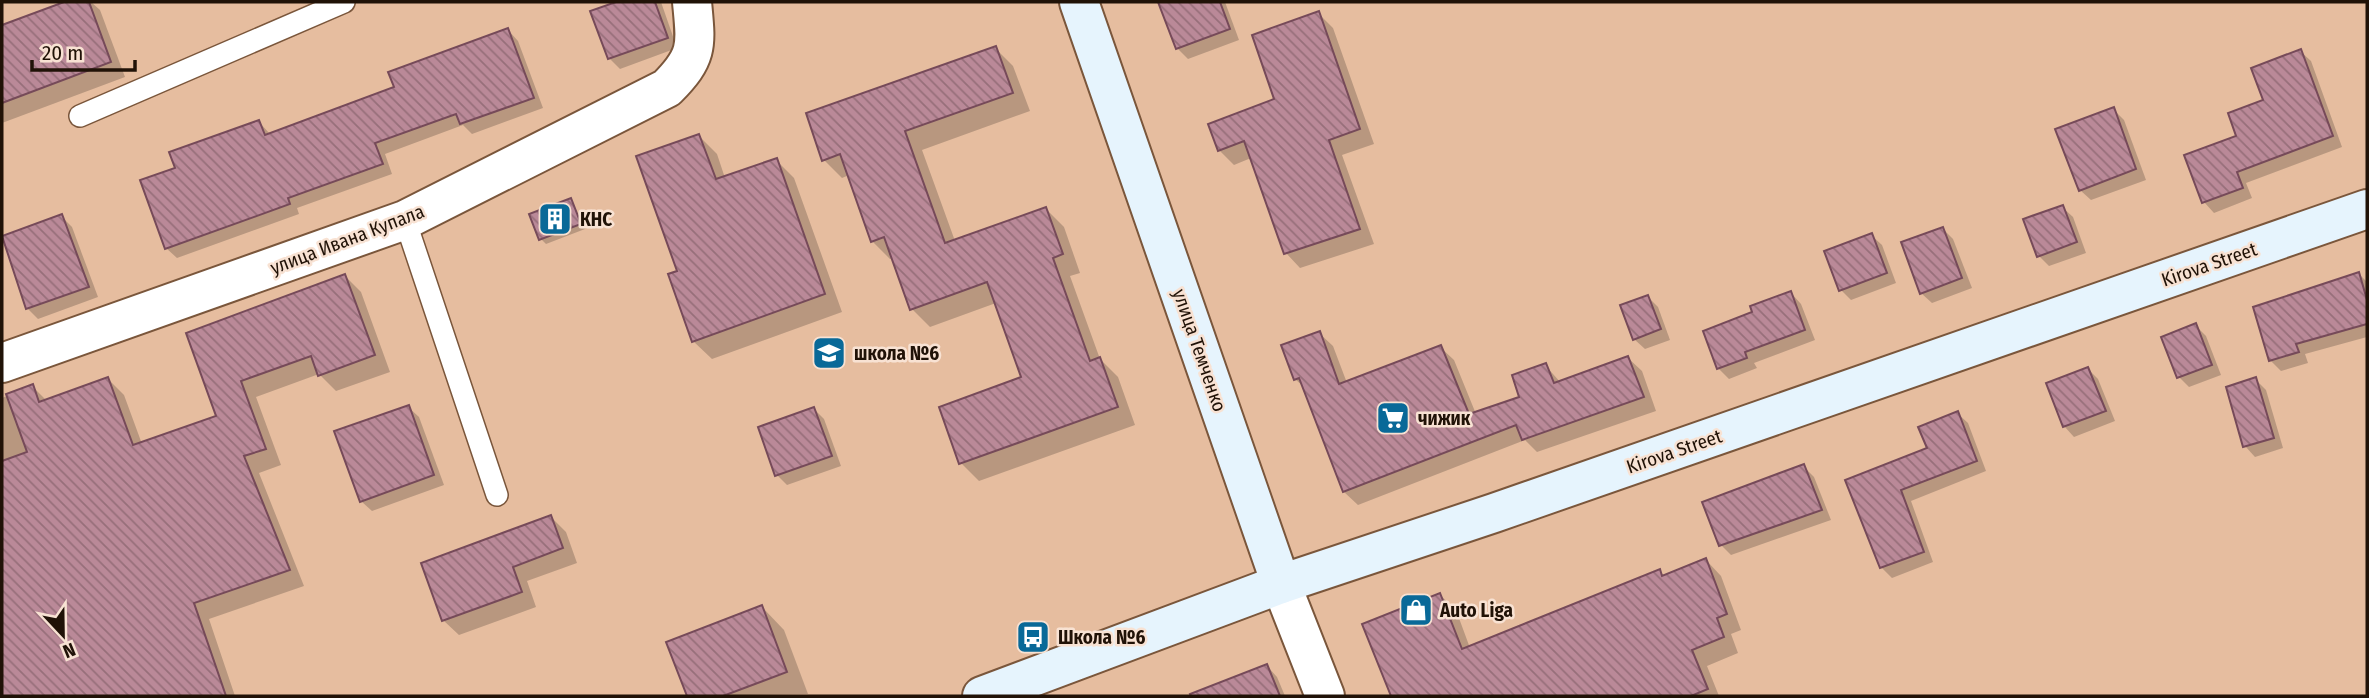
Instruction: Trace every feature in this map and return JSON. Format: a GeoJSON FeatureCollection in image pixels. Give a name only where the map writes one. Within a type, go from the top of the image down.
{"type":"FeatureCollection","features":[{"type":"Feature","properties":{"kind":"main road","name":"улица Темченко"},"geometry":{"type":"LineString","coordinates":[[1079,2],[1281,584]]}},
{"type":"Feature","properties":{"kind":"main road","name":"Kirova Street"},"geometry":{"type":"LineString","coordinates":[[982,696],[1281,584],[1506,509],[2367,209]]}},
{"type":"Feature","properties":{"kind":"street","name":"улица Ивана Купала"},"geometry":{"type":"LineString","coordinates":[[2,363],[405,220],[667,88],[687,68],[696,41],[692,2]]}},
{"type":"Feature","properties":{"kind":"street","name":"улица Темченко"},"geometry":{"type":"LineString","coordinates":[[1281,584],[1325,696]]}},
{"type":"Feature","properties":{"kind":"lane"},"geometry":{"type":"LineString","coordinates":[[80,116],[344,2]]}},
{"type":"Feature","properties":{"kind":"lane"},"geometry":{"type":"LineString","coordinates":[[405,220],[497,495]]}},
{"type":"Feature","properties":{"kind":"building"},"geometry":{"type":"Polygon","coordinates":[[[64,2],[89,2],[111,62],[2,103],[2,25],[64,2]]]}},
{"type":"Feature","properties":{"kind":"building"},"geometry":{"type":"Polygon","coordinates":[[[616,2],[655,2],[668,38],[608,59],[590,11],[616,2]]]}},
{"type":"Feature","properties":{"kind":"building"},"geometry":{"type":"Polygon","coordinates":[[[1158,2],[1220,2],[1230,29],[1176,49],[1158,2]]]}},
{"type":"Feature","properties":{"kind":"building"},"geometry":{"type":"Polygon","coordinates":[[[1319,11],[1360,129],[1329,140],[1360,229],[1284,254],[1244,141],[1218,151],[1208,124],[1274,99],[1252,35],[1319,11]]]}},
{"type":"Feature","properties":{"kind":"building"},"geometry":{"type":"Polygon","coordinates":[[[508,28],[534,98],[460,124],[456,114],[375,143],[383,164],[288,198],[290,204],[165,249],[140,180],[175,168],[169,152],[259,120],[265,135],[394,87],[388,72],[508,28]]]}},
{"type":"Feature","properties":{"kind":"building"},"geometry":{"type":"Polygon","coordinates":[[[996,46],[1013,93],[905,131],[945,243],[1046,207],[1063,254],[1053,258],[1090,361],[1100,357],[1118,407],[959,464],[939,407],[1021,377],[987,282],[910,310],[884,237],[871,242],[840,154],[822,161],[806,113],[996,46]]]}},
{"type":"Feature","properties":{"kind":"building"},"geometry":{"type":"Polygon","coordinates":[[[2301,49],[2333,136],[2237,172],[2243,188],[2202,203],[2184,155],[2236,136],[2228,113],[2263,100],[2251,68],[2301,49]]]}},
{"type":"Feature","properties":{"kind":"building"},"geometry":{"type":"Polygon","coordinates":[[[2114,107],[2136,169],[2079,191],[2055,129],[2114,107]]]}},
{"type":"Feature","properties":{"kind":"building"},"geometry":{"type":"Polygon","coordinates":[[[699,134],[716,179],[777,158],[825,294],[692,342],[668,274],[677,271],[636,156],[699,134]]]}},
{"type":"Feature","properties":{"kind":"building","name":"КНС"},"geometry":{"type":"Polygon","coordinates":[[[571,198],[581,224],[539,240],[529,214],[571,198]]]}},
{"type":"Feature","properties":{"kind":"building"},"geometry":{"type":"Polygon","coordinates":[[[2063,205],[2077,242],[2037,257],[2023,219],[2063,205]]]}},
{"type":"Feature","properties":{"kind":"building"},"geometry":{"type":"Polygon","coordinates":[[[62,214],[89,287],[26,309],[2,236],[62,214]]]}},
{"type":"Feature","properties":{"kind":"building"},"geometry":{"type":"Polygon","coordinates":[[[1943,227],[1962,278],[1920,294],[1901,242],[1943,227]]]}},
{"type":"Feature","properties":{"kind":"building"},"geometry":{"type":"Polygon","coordinates":[[[1872,233],[1887,273],[1839,291],[1824,251],[1872,233]]]}},
{"type":"Feature","properties":{"kind":"building"},"geometry":{"type":"Polygon","coordinates":[[[2359,272],[2367,300],[2367,324],[2296,344],[2299,352],[2269,361],[2253,307],[2359,272]]]}},
{"type":"Feature","properties":{"kind":"building"},"geometry":{"type":"Polygon","coordinates":[[[345,274],[375,355],[318,376],[311,356],[241,381],[266,449],[244,456],[290,570],[194,603],[226,696],[2,696],[2,461],[27,452],[6,394],[33,384],[39,402],[108,377],[133,445],[216,416],[186,333],[345,274]]]}},
{"type":"Feature","properties":{"kind":"building"},"geometry":{"type":"Polygon","coordinates":[[[1791,291],[1805,330],[1745,352],[1747,358],[1717,369],[1703,331],[1752,312],[1750,306],[1791,291]]]}},
{"type":"Feature","properties":{"kind":"building"},"geometry":{"type":"Polygon","coordinates":[[[1648,295],[1661,329],[1633,340],[1620,305],[1648,295]]]}},
{"type":"Feature","properties":{"kind":"building"},"geometry":{"type":"Polygon","coordinates":[[[2196,323],[2212,365],[2177,378],[2161,337],[2196,323]]]}},
{"type":"Feature","properties":{"kind":"building","name":"чижик"},"geometry":{"type":"Polygon","coordinates":[[[1320,331],[1339,384],[1441,345],[1469,414],[1519,397],[1512,375],[1546,363],[1554,383],[1628,356],[1644,397],[1522,440],[1516,425],[1343,492],[1299,378],[1294,380],[1281,345],[1320,331]]]}},
{"type":"Feature","properties":{"kind":"building"},"geometry":{"type":"Polygon","coordinates":[[[2088,367],[2106,411],[2063,427],[2046,383],[2088,367]]]}},
{"type":"Feature","properties":{"kind":"building"},"geometry":{"type":"Polygon","coordinates":[[[2256,377],[2274,438],[2243,447],[2226,387],[2256,377]]]}},
{"type":"Feature","properties":{"kind":"building"},"geometry":{"type":"Polygon","coordinates":[[[409,405],[434,475],[360,502],[334,431],[409,405]]]}},
{"type":"Feature","properties":{"kind":"building"},"geometry":{"type":"Polygon","coordinates":[[[814,407],[832,456],[775,476],[758,427],[814,407]]]}},
{"type":"Feature","properties":{"kind":"building"},"geometry":{"type":"Polygon","coordinates":[[[1958,411],[1977,461],[1901,490],[1924,552],[1880,568],[1845,480],[1927,448],[1918,427],[1958,411]]]}},
{"type":"Feature","properties":{"kind":"building"},"geometry":{"type":"Polygon","coordinates":[[[1804,464],[1822,510],[1719,546],[1702,502],[1804,464]]]}},
{"type":"Feature","properties":{"kind":"building"},"geometry":{"type":"Polygon","coordinates":[[[551,515],[563,548],[513,567],[522,592],[442,621],[421,563],[551,515]]]}},
{"type":"Feature","properties":{"kind":"building"},"geometry":{"type":"Polygon","coordinates":[[[1706,558],[1727,614],[1717,618],[1724,637],[1692,650],[1708,689],[1691,696],[1391,696],[1362,624],[1440,593],[1462,649],[1660,569],[1662,576],[1706,558]]]}},
{"type":"Feature","properties":{"kind":"building"},"geometry":{"type":"Polygon","coordinates":[[[762,605],[787,672],[723,696],[687,696],[666,642],[762,605]]]}},
{"type":"Feature","properties":{"kind":"building"},"geometry":{"type":"Polygon","coordinates":[[[1267,664],[1280,696],[1190,694],[1267,664]]]}},
{"type":"Feature","properties":{"kind":"place","name":"КНС"},"geometry":{"type":"Point","coordinates":[555,219]}},
{"type":"Feature","properties":{"kind":"place","name":"школа №6"},"geometry":{"type":"Point","coordinates":[829,353]}},
{"type":"Feature","properties":{"kind":"place","name":"чижик"},"geometry":{"type":"Point","coordinates":[1393,418]}},
{"type":"Feature","properties":{"kind":"place","name":"Auto Liga"},"geometry":{"type":"Point","coordinates":[1416,610]}},
{"type":"Feature","properties":{"kind":"place","name":"Школа №6"},"geometry":{"type":"Point","coordinates":[1033,637]}}]}
